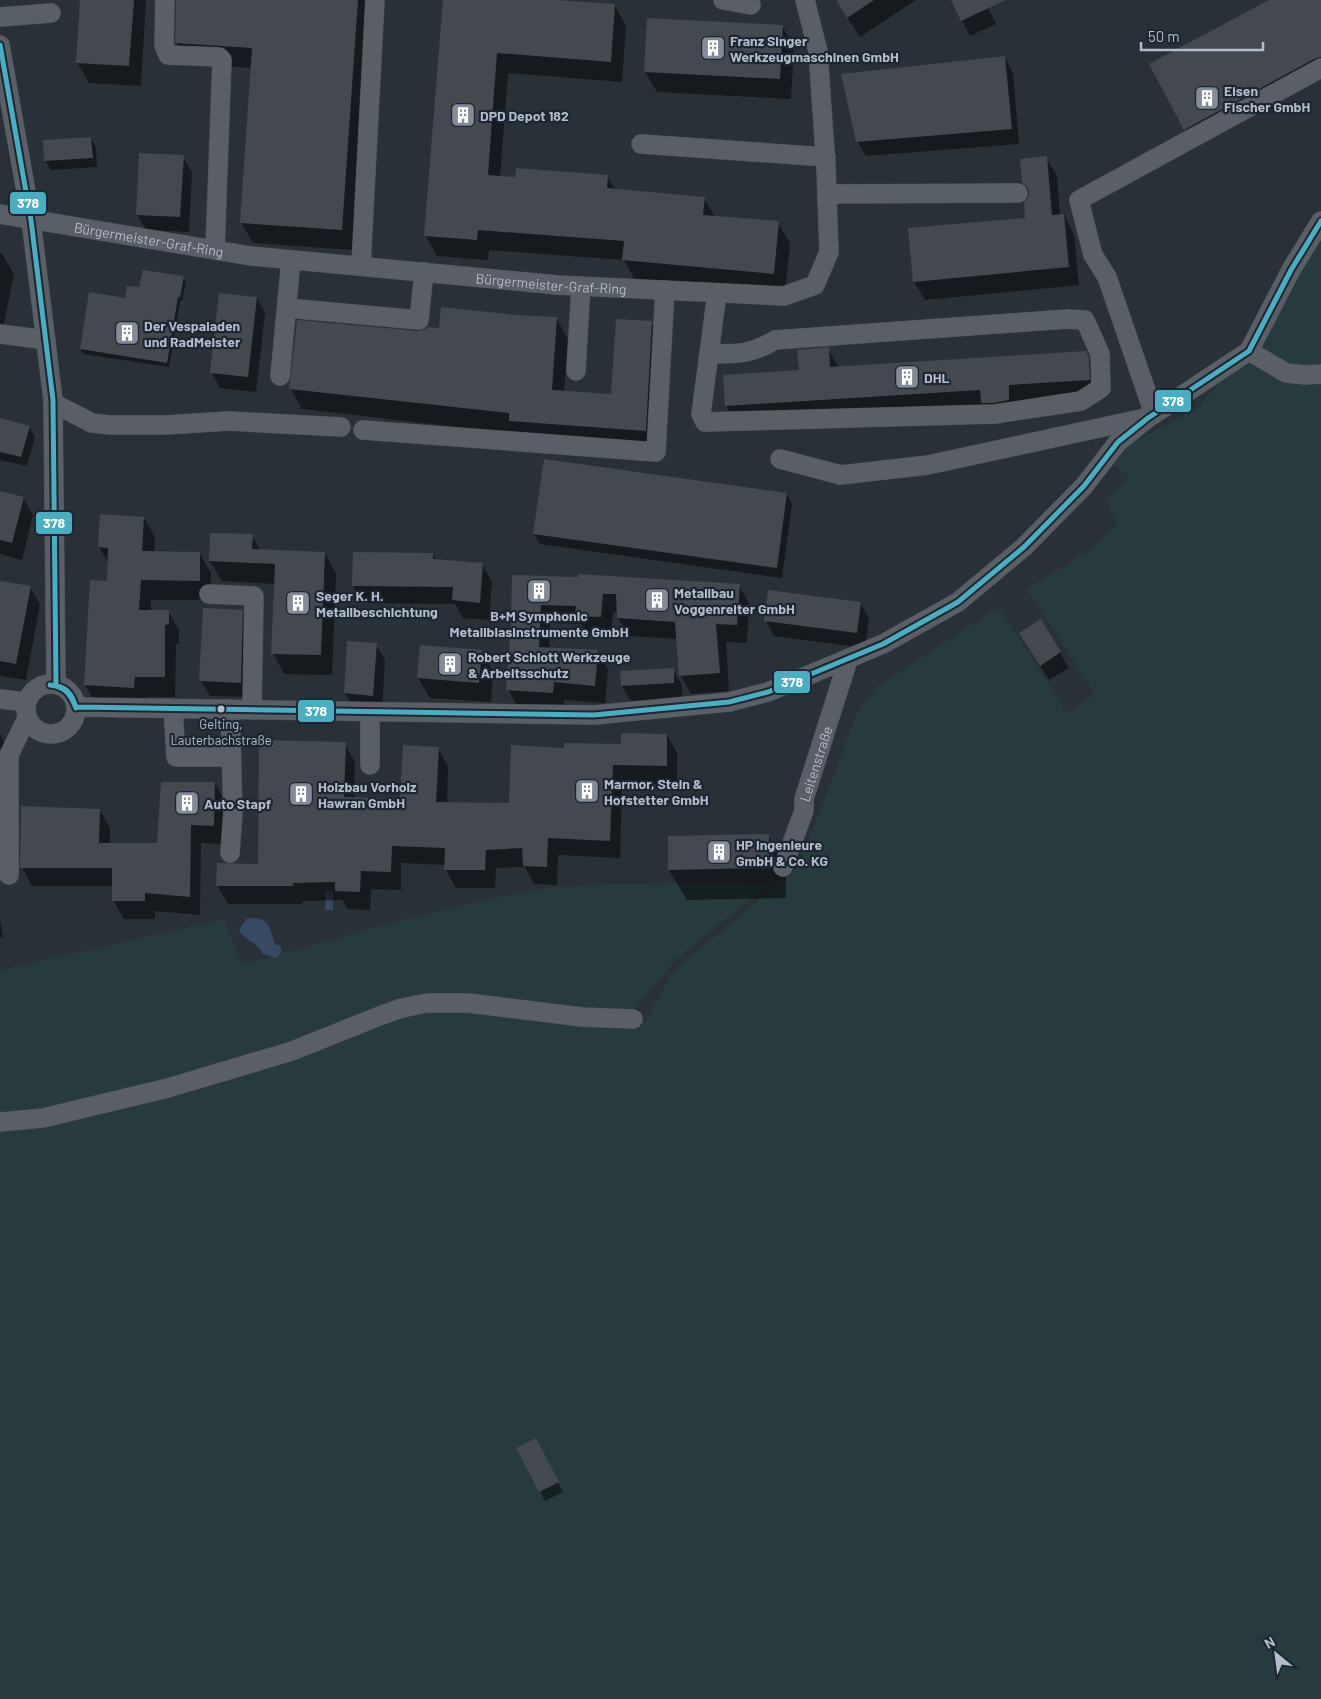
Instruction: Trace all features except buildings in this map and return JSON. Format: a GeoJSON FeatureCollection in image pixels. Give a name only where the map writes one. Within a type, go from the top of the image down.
{"type":"FeatureCollection","features":[{"type":"Feature","properties":{"kind":"street"},"geometry":{"type":"LineString","coordinates":[[166,0],[164,45],[168,55],[219,57],[222,60],[215,250]]}},
{"type":"Feature","properties":{"kind":"street"},"geometry":{"type":"LineString","coordinates":[[360,266],[375,0]]}},
{"type":"Feature","properties":{"kind":"street"},"geometry":{"type":"LineString","coordinates":[[723,0],[751,5]]}},
{"type":"Feature","properties":{"kind":"street","name":"Bürgermeister-Graf-Ring"},"geometry":{"type":"LineString","coordinates":[[0,214],[215,250],[291,260],[581,286],[784,296],[814,285],[829,252],[826,157],[818,51],[805,0]]}},
{"type":"Feature","properties":{"kind":"street"},"geometry":{"type":"LineString","coordinates":[[0,17],[51,13]]}},
{"type":"Feature","properties":{"kind":"street"},"geometry":{"type":"LineString","coordinates":[[0,45],[31,220],[53,403],[56,684]]}},
{"type":"Feature","properties":{"kind":"street"},"geometry":{"type":"LineString","coordinates":[[1151,416],[1107,277],[1093,255],[1079,200],[1321,68]]}},
{"type":"Feature","properties":{"kind":"street"},"geometry":{"type":"LineString","coordinates":[[640,144],[826,157]]}},
{"type":"Feature","properties":{"kind":"street"},"geometry":{"type":"LineString","coordinates":[[827,194],[1018,193]]}},
{"type":"Feature","properties":{"kind":"street"},"geometry":{"type":"LineString","coordinates":[[76,707],[594,715],[729,702],[768,692],[883,644],[958,602],[1024,547],[1084,486],[1118,442],[1151,416],[1248,351],[1291,270],[1321,220]]}},
{"type":"Feature","properties":{"kind":"street"},"geometry":{"type":"LineString","coordinates":[[280,376],[291,260]]}},
{"type":"Feature","properties":{"kind":"street"},"geometry":{"type":"LineString","coordinates":[[286,308],[419,320],[424,272]]}},
{"type":"Feature","properties":{"kind":"street"},"geometry":{"type":"LineString","coordinates":[[576,371],[581,286]]}},
{"type":"Feature","properties":{"kind":"street"},"geometry":{"type":"LineString","coordinates":[[363,430],[656,452],[665,290]]}},
{"type":"Feature","properties":{"kind":"street"},"geometry":{"type":"LineString","coordinates":[[709,353],[734,354],[760,349],[775,340],[1067,319],[1085,320],[1100,354],[1101,388],[1081,401],[995,414],[706,422],[701,414],[709,353],[717,293]]}},
{"type":"Feature","properties":{"kind":"street"},"geometry":{"type":"LineString","coordinates":[[0,334],[46,340]]}},
{"type":"Feature","properties":{"kind":"street"},"geometry":{"type":"LineString","coordinates":[[1248,351],[1286,374],[1321,374]]}},
{"type":"Feature","properties":{"kind":"street"},"geometry":{"type":"LineString","coordinates":[[53,403],[92,423],[110,426],[228,421],[341,427]]}},
{"type":"Feature","properties":{"kind":"street"},"geometry":{"type":"LineString","coordinates":[[780,459],[842,475],[928,465],[1151,416]]}},
{"type":"Feature","properties":{"kind":"street"},"geometry":{"type":"LineString","coordinates":[[209,594],[254,596],[252,710]]}},
{"type":"Feature","properties":{"kind":"street","name":"Leitenstraße"},"geometry":{"type":"LineString","coordinates":[[782,867],[804,811],[804,799],[848,660]]}},
{"type":"Feature","properties":{"kind":"street"},"geometry":{"type":"LineString","coordinates":[[9,875],[9,755],[35,689],[41,686],[56,684],[70,692],[75,699],[76,715],[72,723],[60,733],[44,734],[31,725],[27,710]]}},
{"type":"Feature","properties":{"kind":"street"},"geometry":{"type":"LineString","coordinates":[[0,699],[27,710]]}},
{"type":"Feature","properties":{"kind":"street"},"geometry":{"type":"LineString","coordinates":[[173,709],[176,757],[232,757]]}},
{"type":"Feature","properties":{"kind":"street"},"geometry":{"type":"LineString","coordinates":[[230,709],[234,812],[230,853]]}},
{"type":"Feature","properties":{"kind":"street"},"geometry":{"type":"LineString","coordinates":[[370,712],[370,765]]}},
{"type":"Feature","properties":{"kind":"street"},"geometry":{"type":"LineString","coordinates":[[0,1122],[43,1118],[168,1088],[292,1051],[389,1012],[427,1003],[468,1003],[560,1015],[633,1019]]}},
{"type":"Feature","properties":{"kind":"green space"},"geometry":{"type":"Polygon","coordinates":[[[1321,221],[1321,1699],[0,1699],[0,1126],[429,1007],[571,1020],[646,1021],[670,976],[681,964],[786,878],[799,865],[860,706],[877,687],[999,607],[1067,713],[1094,695],[1027,589],[1092,548],[1112,531],[1118,522],[1105,501],[1130,477],[1105,458],[1192,411],[1203,402],[1222,378],[1321,221]]]}},
{"type":"Feature","properties":{"kind":"green space"},"geometry":{"type":"Polygon","coordinates":[[[609,884],[771,884],[692,946],[671,965],[630,1015],[452,998],[188,1079],[0,1117],[0,970],[224,919],[239,958],[244,962],[250,963],[396,921],[487,899],[547,888],[609,884]]]}},
{"type":"Feature","properties":{"kind":"water"},"geometry":{"type":"Polygon","coordinates":[[[326,891],[333,892],[333,910],[325,910],[326,891]]]}},
{"type":"Feature","properties":{"kind":"water"},"geometry":{"type":"Polygon","coordinates":[[[253,918],[264,921],[269,926],[275,944],[280,946],[282,952],[276,958],[263,954],[239,930],[246,919],[253,918]]]}},
{"type":"Feature","properties":{"kind":"transit line","name":"378"},"geometry":{"type":"LineString","coordinates":[[0,45],[31,220],[53,400],[56,684]]}},
{"type":"Feature","properties":{"kind":"transit line","name":"378"},"geometry":{"type":"LineString","coordinates":[[76,707],[594,715],[729,702],[768,692],[883,644],[958,602],[1024,547],[1084,486],[1118,442],[1148,418],[1249,351],[1291,270],[1321,221]]}},
{"type":"Feature","properties":{"kind":"transit line","name":"378"},"geometry":{"type":"LineString","coordinates":[[50,685],[68,691],[76,708]]}},
{"type":"Feature","properties":{"kind":"transit line","name":"378"},"geometry":{"type":"LineString","coordinates":[[50,685],[64,689],[76,708]]}},
{"type":"Feature","properties":{"kind":"place","name":"Franz Singer Werkzeugmaschinen GmbH"},"geometry":{"type":"Point","coordinates":[713,48]}},
{"type":"Feature","properties":{"kind":"place","name":"Eisen Fischer GmbH"},"geometry":{"type":"Point","coordinates":[1207,98]}},
{"type":"Feature","properties":{"kind":"place","name":"DPD Depot 182"},"geometry":{"type":"Point","coordinates":[463,115]}},
{"type":"Feature","properties":{"kind":"place","name":"Der Vespaladen und RadMeister"},"geometry":{"type":"Point","coordinates":[127,333]}},
{"type":"Feature","properties":{"kind":"place","name":"DHL"},"geometry":{"type":"Point","coordinates":[907,377]}},
{"type":"Feature","properties":{"kind":"place","name":"B+M Symphonic Metallblasinstrumente GmbH"},"geometry":{"type":"Point","coordinates":[539,591]}},
{"type":"Feature","properties":{"kind":"place","name":"Metallbau Voggenreiter GmbH"},"geometry":{"type":"Point","coordinates":[657,600]}},
{"type":"Feature","properties":{"kind":"place","name":"Seger K. H. Metallbeschichtung"},"geometry":{"type":"Point","coordinates":[298,603]}},
{"type":"Feature","properties":{"kind":"place","name":"Robert Schlott Werkzeuge & Arbeitsschutz"},"geometry":{"type":"Point","coordinates":[450,664]}},
{"type":"Feature","properties":{"kind":"place","name":"Gelting, Lauterbachstraße"},"geometry":{"type":"Point","coordinates":[221,709]}},
{"type":"Feature","properties":{"kind":"place","name":"Marmor, Stein & Hofstetter GmbH"},"geometry":{"type":"Point","coordinates":[587,791]}},
{"type":"Feature","properties":{"kind":"place","name":"Holzbau Vorholz Hawran GmbH"},"geometry":{"type":"Point","coordinates":[301,794]}},
{"type":"Feature","properties":{"kind":"place","name":"Auto Stapf"},"geometry":{"type":"Point","coordinates":[187,803]}},
{"type":"Feature","properties":{"kind":"place","name":"HP Ingenieure GmbH & Co. KG"},"geometry":{"type":"Point","coordinates":[719,852]}}]}
